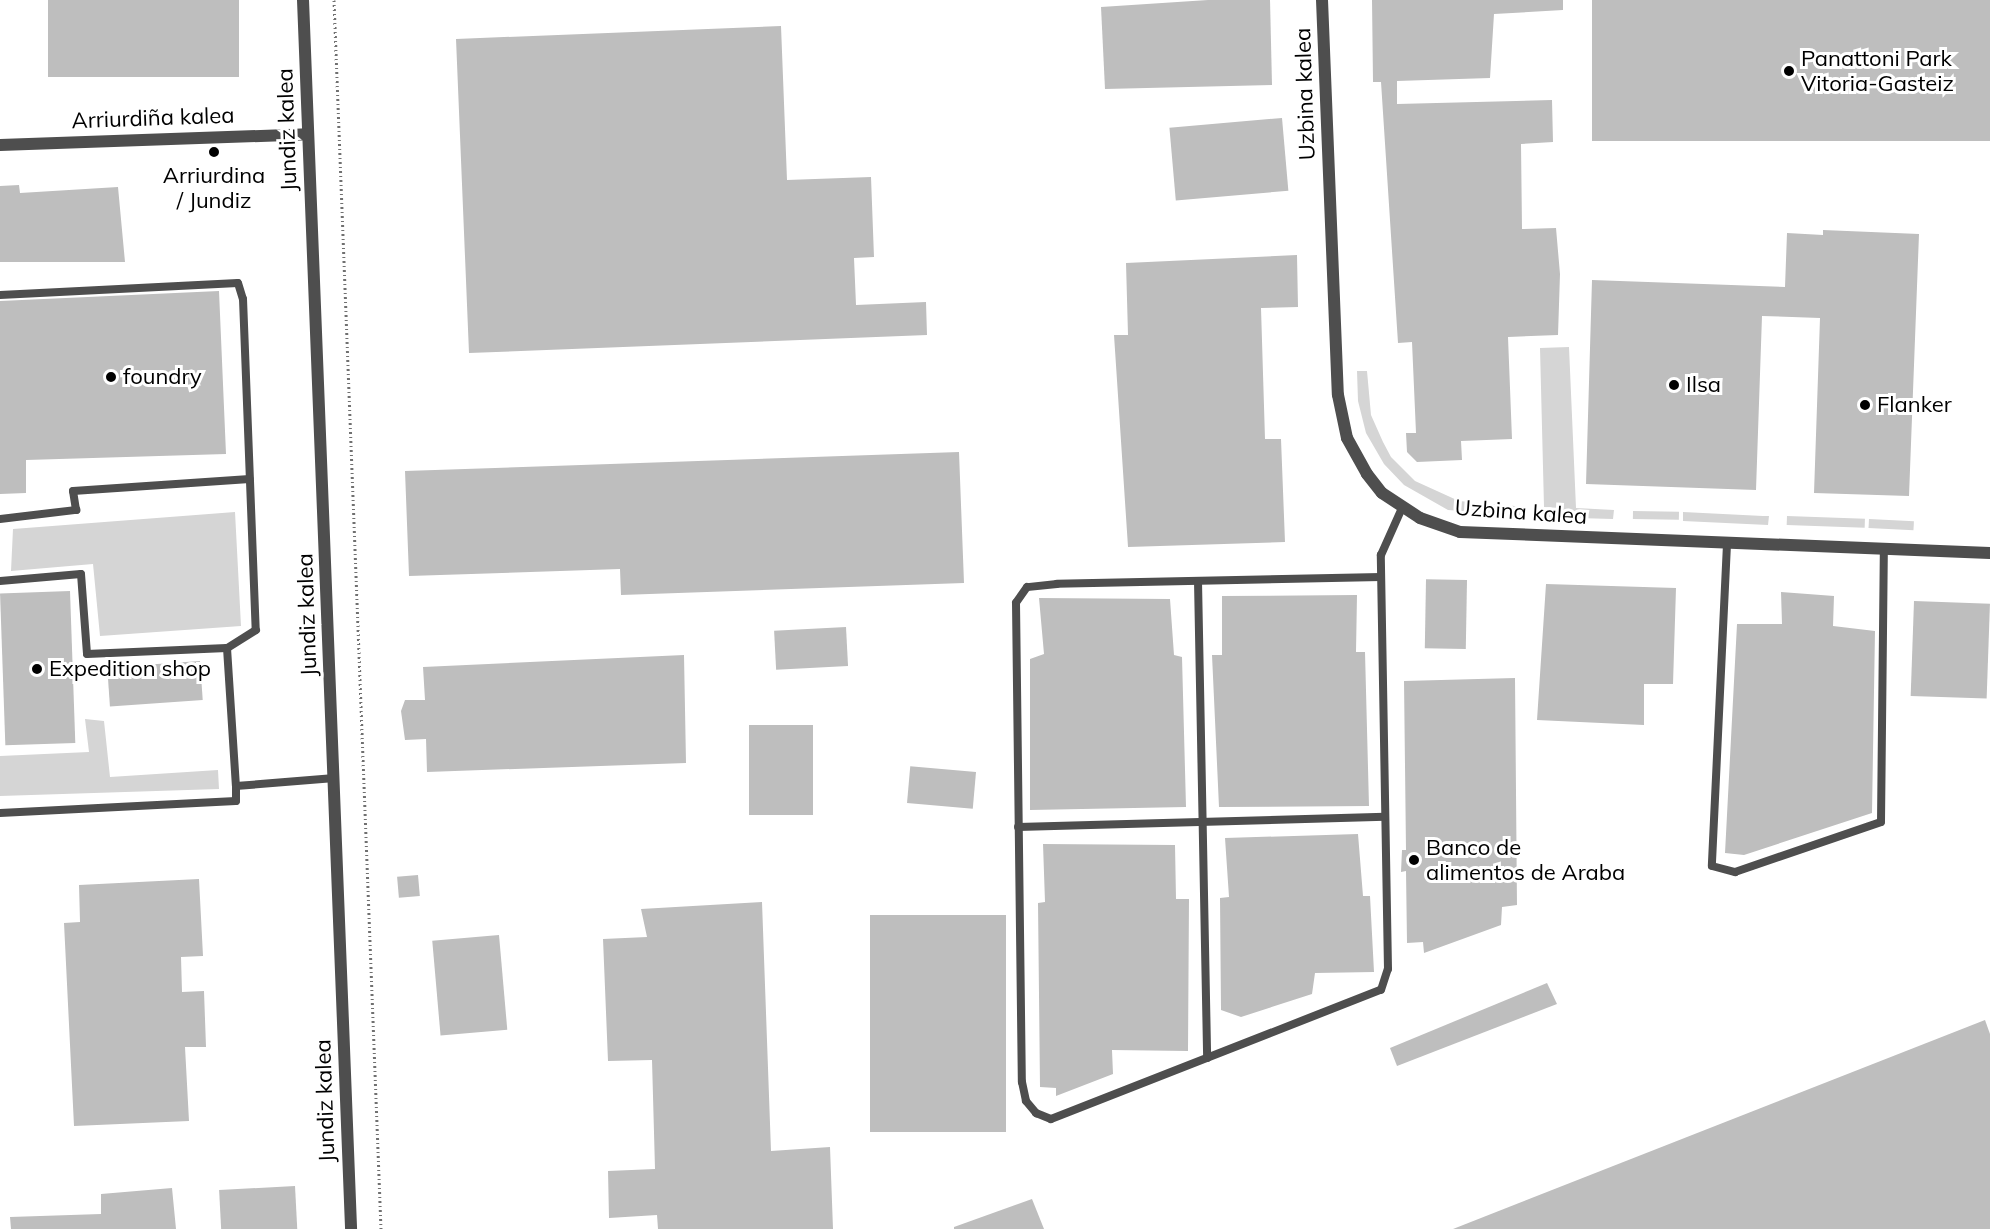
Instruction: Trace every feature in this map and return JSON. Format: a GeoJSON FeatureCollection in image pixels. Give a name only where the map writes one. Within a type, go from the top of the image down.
{"type":"FeatureCollection","features":[{"type":"Feature","properties":{"kind":"street","name":"Jundiz kalea"},"geometry":{"type":"LineString","coordinates":[[303,0],[351,1229]]}},
{"type":"Feature","properties":{"kind":"street","name":"Uzbina kalea"},"geometry":{"type":"LineString","coordinates":[[1322,0],[1341,417],[1347,438],[1366,474],[1402,508],[1460,532],[1990,554]]}},
{"type":"Feature","properties":{"kind":"street","name":"Arriurdiña kalea"},"geometry":{"type":"LineString","coordinates":[[0,145],[308,134]]}},
{"type":"Feature","properties":{"kind":"lane"},"geometry":{"type":"LineString","coordinates":[[0,295],[238,283],[243,299],[256,630],[227,648],[87,654],[81,574],[0,581]]}},
{"type":"Feature","properties":{"kind":"lane"},"geometry":{"type":"LineString","coordinates":[[0,519],[76,510],[73,491],[250,479]]}},
{"type":"Feature","properties":{"kind":"lane"},"geometry":{"type":"LineString","coordinates":[[1381,577],[1027,587],[1016,603],[1022,1082],[1026,1101],[1036,1113],[1051,1119],[1381,990],[1388,969],[1381,555],[1402,508]]}},
{"type":"Feature","properties":{"kind":"lane"},"geometry":{"type":"LineString","coordinates":[[1727,544],[1712,866],[1735,872],[1881,822],[1884,549]]}},
{"type":"Feature","properties":{"kind":"lane"},"geometry":{"type":"LineString","coordinates":[[1198,581],[1207,1058]]}},
{"type":"Feature","properties":{"kind":"lane"},"geometry":{"type":"LineString","coordinates":[[0,813],[236,801],[227,648]]}},
{"type":"Feature","properties":{"kind":"lane"},"geometry":{"type":"LineString","coordinates":[[236,786],[335,778]]}},
{"type":"Feature","properties":{"kind":"lane"},"geometry":{"type":"LineString","coordinates":[[1018,827],[1385,817]]}},
{"type":"Feature","properties":{"kind":"path"},"geometry":{"type":"LineString","coordinates":[[334,0],[381,1229]]}},
{"type":"Feature","properties":{"kind":"shaded area"},"geometry":{"type":"Polygon","coordinates":[[[1569,347],[1576,508],[1614,510],[1613,519],[1541,517],[1540,507],[1544,507],[1540,348],[1569,347]]]}},
{"type":"Feature","properties":{"kind":"shaded area"},"geometry":{"type":"Polygon","coordinates":[[[1357,371],[1367,371],[1371,415],[1383,442],[1391,457],[1415,481],[1459,501],[1526,507],[1526,516],[1448,510],[1404,485],[1384,464],[1366,433],[1358,401],[1357,371]]]}},
{"type":"Feature","properties":{"kind":"shaded area"},"geometry":{"type":"Polygon","coordinates":[[[1633,511],[1679,512],[1679,520],[1633,519],[1633,511]]]}},
{"type":"Feature","properties":{"kind":"shaded area"},"geometry":{"type":"Polygon","coordinates":[[[235,512],[241,626],[100,636],[93,564],[11,571],[13,529],[235,512]]]}},
{"type":"Feature","properties":{"kind":"shaded area"},"geometry":{"type":"Polygon","coordinates":[[[1683,512],[1769,516],[1768,525],[1683,521],[1683,512]]]}},
{"type":"Feature","properties":{"kind":"shaded area"},"geometry":{"type":"Polygon","coordinates":[[[1787,516],[1865,519],[1865,528],[1787,525],[1787,516]]]}},
{"type":"Feature","properties":{"kind":"shaded area"},"geometry":{"type":"Polygon","coordinates":[[[1869,519],[1914,521],[1913,530],[1869,528],[1869,519]]]}},
{"type":"Feature","properties":{"kind":"shaded area"},"geometry":{"type":"Polygon","coordinates":[[[85,719],[104,721],[110,777],[218,770],[219,789],[0,796],[0,756],[89,752],[85,719]]]}},
{"type":"Feature","properties":{"kind":"building"},"geometry":{"type":"Polygon","coordinates":[[[48,0],[239,0],[239,77],[48,77],[48,0]]]}},
{"type":"Feature","properties":{"kind":"building"},"geometry":{"type":"Polygon","coordinates":[[[1208,0],[1270,0],[1272,85],[1105,89],[1101,7],[1208,0]]]}},
{"type":"Feature","properties":{"kind":"building"},"geometry":{"type":"Polygon","coordinates":[[[1372,0],[1563,0],[1563,10],[1494,14],[1490,78],[1397,81],[1397,104],[1552,100],[1553,142],[1521,144],[1522,229],[1556,228],[1560,274],[1558,335],[1508,337],[1512,439],[1461,441],[1462,460],[1417,462],[1407,452],[1406,433],[1416,433],[1412,342],[1398,343],[1381,82],[1373,82],[1372,0]]]}},
{"type":"Feature","properties":{"kind":"building","name":"Panattoni Park Vitoria-Gasteiz"},"geometry":{"type":"Polygon","coordinates":[[[1592,0],[1990,0],[1990,141],[1592,141],[1592,0]]]}},
{"type":"Feature","properties":{"kind":"building"},"geometry":{"type":"Polygon","coordinates":[[[781,26],[787,180],[871,177],[874,257],[854,258],[856,305],[926,302],[927,335],[469,353],[456,39],[781,26]]]}},
{"type":"Feature","properties":{"kind":"building"},"geometry":{"type":"Polygon","coordinates":[[[1282,118],[1288,191],[1176,201],[1169,128],[1282,118]]]}},
{"type":"Feature","properties":{"kind":"building"},"geometry":{"type":"Polygon","coordinates":[[[19,185],[20,193],[118,187],[125,262],[0,262],[0,186],[19,185]]]}},
{"type":"Feature","properties":{"kind":"building"},"geometry":{"type":"Polygon","coordinates":[[[1823,230],[1919,234],[1909,496],[1814,493],[1820,318],[1762,316],[1756,490],[1586,484],[1592,280],[1785,287],[1787,233],[1823,235],[1823,230]]]}},
{"type":"Feature","properties":{"kind":"building"},"geometry":{"type":"Polygon","coordinates":[[[1297,255],[1298,307],[1261,308],[1265,439],[1281,439],[1285,542],[1128,547],[1114,335],[1128,335],[1126,263],[1297,255]]]}},
{"type":"Feature","properties":{"kind":"building","name":"foundry"},"geometry":{"type":"Polygon","coordinates":[[[219,291],[226,454],[26,460],[26,493],[0,494],[0,301],[219,291]]]}},
{"type":"Feature","properties":{"kind":"building"},"geometry":{"type":"Polygon","coordinates":[[[959,452],[964,583],[621,595],[620,569],[409,576],[405,471],[959,452]]]}},
{"type":"Feature","properties":{"kind":"building"},"geometry":{"type":"Polygon","coordinates":[[[1426,579],[1467,580],[1466,649],[1425,648],[1426,579]]]}},
{"type":"Feature","properties":{"kind":"building"},"geometry":{"type":"Polygon","coordinates":[[[1546,584],[1676,588],[1673,684],[1644,684],[1644,725],[1537,720],[1546,584]]]}},
{"type":"Feature","properties":{"kind":"building","name":"Expedition shop"},"geometry":{"type":"Polygon","coordinates":[[[70,591],[75,743],[5,745],[0,593],[70,591]]]}},
{"type":"Feature","properties":{"kind":"building"},"geometry":{"type":"Polygon","coordinates":[[[1781,592],[1834,596],[1833,626],[1875,631],[1872,813],[1744,855],[1725,853],[1737,624],[1782,624],[1781,592]]]}},
{"type":"Feature","properties":{"kind":"building"},"geometry":{"type":"Polygon","coordinates":[[[1357,595],[1356,652],[1365,652],[1369,806],[1219,807],[1212,655],[1222,655],[1222,596],[1357,595]]]}},
{"type":"Feature","properties":{"kind":"building"},"geometry":{"type":"Polygon","coordinates":[[[1039,598],[1170,599],[1174,655],[1182,657],[1186,807],[1030,810],[1030,659],[1044,654],[1039,598]]]}},
{"type":"Feature","properties":{"kind":"building"},"geometry":{"type":"Polygon","coordinates":[[[1914,601],[1990,604],[1987,699],[1911,696],[1914,601]]]}},
{"type":"Feature","properties":{"kind":"building"},"geometry":{"type":"Polygon","coordinates":[[[846,627],[848,666],[776,670],[774,631],[846,627]]]}},
{"type":"Feature","properties":{"kind":"building"},"geometry":{"type":"Polygon","coordinates":[[[684,655],[686,763],[427,772],[426,739],[405,740],[401,711],[405,700],[425,700],[423,667],[684,655]]]}},
{"type":"Feature","properties":{"kind":"building"},"geometry":{"type":"Polygon","coordinates":[[[200,661],[203,700],[110,706],[107,667],[200,661]]]}},
{"type":"Feature","properties":{"kind":"building"},"geometry":{"type":"Polygon","coordinates":[[[1515,678],[1517,905],[1502,907],[1501,925],[1424,953],[1423,942],[1407,943],[1406,871],[1401,872],[1402,850],[1406,850],[1404,681],[1515,678]]]}},
{"type":"Feature","properties":{"kind":"building"},"geometry":{"type":"Polygon","coordinates":[[[749,725],[813,725],[813,815],[749,815],[749,725]]]}},
{"type":"Feature","properties":{"kind":"building"},"geometry":{"type":"Polygon","coordinates":[[[910,766],[976,772],[973,809],[907,803],[910,766]]]}},
{"type":"Feature","properties":{"kind":"building"},"geometry":{"type":"Polygon","coordinates":[[[1358,834],[1363,896],[1370,896],[1374,972],[1315,973],[1312,994],[1241,1017],[1221,1010],[1220,898],[1229,897],[1225,838],[1358,834]]]}},
{"type":"Feature","properties":{"kind":"building"},"geometry":{"type":"Polygon","coordinates":[[[1043,844],[1175,845],[1176,899],[1189,899],[1188,1051],[1112,1050],[1113,1074],[1056,1096],[1056,1088],[1040,1087],[1038,903],[1045,902],[1043,844]]]}},
{"type":"Feature","properties":{"kind":"building"},"geometry":{"type":"Polygon","coordinates":[[[418,875],[420,896],[399,898],[397,877],[418,875]]]}},
{"type":"Feature","properties":{"kind":"building"},"geometry":{"type":"Polygon","coordinates":[[[199,879],[203,956],[181,957],[182,992],[204,991],[206,1047],[185,1047],[189,1121],[74,1126],[64,923],[80,922],[79,885],[199,879]]]}},
{"type":"Feature","properties":{"kind":"building"},"geometry":{"type":"Polygon","coordinates":[[[762,902],[771,1151],[830,1147],[833,1229],[658,1229],[657,1215],[609,1218],[608,1171],[655,1169],[652,1060],[608,1061],[603,939],[647,937],[641,909],[762,902]]]}},
{"type":"Feature","properties":{"kind":"building"},"geometry":{"type":"Polygon","coordinates":[[[870,915],[1006,915],[1006,1132],[870,1132],[870,915]]]}},
{"type":"Feature","properties":{"kind":"building"},"geometry":{"type":"Polygon","coordinates":[[[499,935],[507,1030],[441,1035],[432,941],[499,935]]]}},
{"type":"Feature","properties":{"kind":"building"},"geometry":{"type":"Polygon","coordinates":[[[1547,983],[1557,1004],[1397,1066],[1390,1048],[1547,983]]]}},
{"type":"Feature","properties":{"kind":"building"},"geometry":{"type":"Polygon","coordinates":[[[1985,1020],[1990,1034],[1990,1229],[1453,1229],[1985,1020]]]}},
{"type":"Feature","properties":{"kind":"building"},"geometry":{"type":"Polygon","coordinates":[[[295,1186],[297,1229],[221,1229],[219,1190],[295,1186]]]}},
{"type":"Feature","properties":{"kind":"building"},"geometry":{"type":"Polygon","coordinates":[[[172,1188],[176,1229],[11,1229],[10,1217],[101,1214],[101,1194],[172,1188]]]}},
{"type":"Feature","properties":{"kind":"building"},"geometry":{"type":"Polygon","coordinates":[[[1032,1199],[1044,1229],[954,1229],[954,1227],[1032,1199]]]}},
{"type":"Feature","properties":{"kind":"place","name":"Panattoni Park Vitoria-Gasteiz"},"geometry":{"type":"Point","coordinates":[1789,71]}},
{"type":"Feature","properties":{"kind":"place","name":"Arriurdina / Jundiz"},"geometry":{"type":"Point","coordinates":[214,152]}},
{"type":"Feature","properties":{"kind":"place","name":"foundry"},"geometry":{"type":"Point","coordinates":[111,377]}},
{"type":"Feature","properties":{"kind":"place","name":"Ilsa"},"geometry":{"type":"Point","coordinates":[1674,385]}},
{"type":"Feature","properties":{"kind":"place","name":"Flanker"},"geometry":{"type":"Point","coordinates":[1865,405]}},
{"type":"Feature","properties":{"kind":"place","name":"Expedition shop"},"geometry":{"type":"Point","coordinates":[37,669]}},
{"type":"Feature","properties":{"kind":"place","name":"Banco de alimentos de Araba"},"geometry":{"type":"Point","coordinates":[1414,860]}}]}
